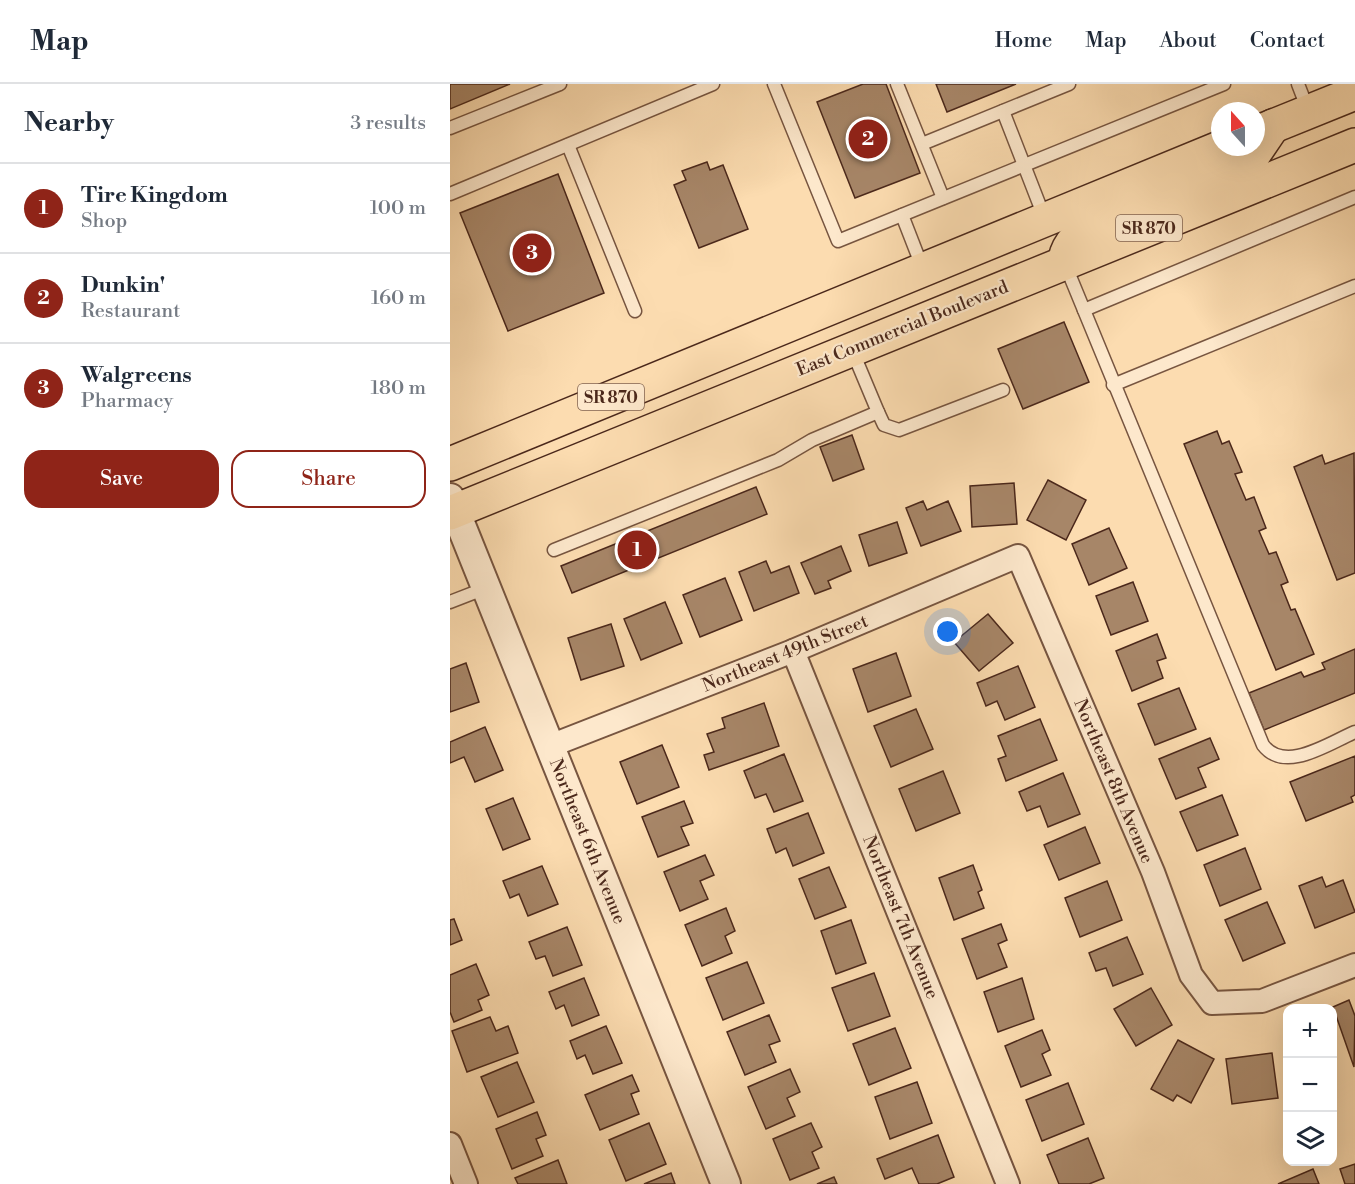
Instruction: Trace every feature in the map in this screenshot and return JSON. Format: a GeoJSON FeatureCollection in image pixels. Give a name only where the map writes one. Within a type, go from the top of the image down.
{"type":"FeatureCollection","features":[{"type":"Feature","properties":{"kind":"main road"},"geometry":{"type":"LineString","coordinates":[[1265,129],[1303,98],[1355,93]]}},
{"type":"Feature","properties":{"kind":"main road"},"geometry":{"type":"LineString","coordinates":[[1340,151],[1327,148],[1345,131],[1355,127]]}},
{"type":"Feature","properties":{"kind":"main road","name":"SR 870"},"geometry":{"type":"LineString","coordinates":[[450,464],[1211,151]]}},
{"type":"Feature","properties":{"kind":"main road","name":"East Commercial Boulevard"},"geometry":{"type":"LineString","coordinates":[[452,507],[852,349],[1340,151]]}},
{"type":"Feature","properties":{"kind":"main road"},"geometry":{"type":"LineString","coordinates":[[1065,262],[1068,247],[1086,230],[1241,164],[1251,156]]}},
{"type":"Feature","properties":{"kind":"main road"},"geometry":{"type":"LineString","coordinates":[[822,361],[843,339],[856,330],[1011,265],[1033,246],[1045,219]]}},
{"type":"Feature","properties":{"kind":"street","name":"Northeast 6th Avenue"},"geometry":{"type":"LineString","coordinates":[[452,507],[726,1184]]}},
{"type":"Feature","properties":{"kind":"street","name":"Northeast 49th Street"},"geometry":{"type":"LineString","coordinates":[[550,746],[793,651],[1018,556]]}},
{"type":"Feature","properties":{"kind":"street","name":"Northeast 8th Avenue"},"geometry":{"type":"LineString","coordinates":[[1018,556],[1153,872],[1191,975],[1212,1004],[1262,1001],[1355,965]]}},
{"type":"Feature","properties":{"kind":"street","name":"Northeast 7th Avenue"},"geometry":{"type":"LineString","coordinates":[[793,651],[1008,1184]]}},
{"type":"Feature","properties":{"kind":"street"},"geometry":{"type":"LineString","coordinates":[[450,1144],[466,1184]]}},
{"type":"Feature","properties":{"kind":"lane"},"geometry":{"type":"LineString","coordinates":[[450,128],[560,84]]}},
{"type":"Feature","properties":{"kind":"lane"},"geometry":{"type":"LineString","coordinates":[[450,194],[713,84]]}},
{"type":"Feature","properties":{"kind":"lane"},"geometry":{"type":"LineString","coordinates":[[774,84],[838,241],[1224,84]]}},
{"type":"Feature","properties":{"kind":"lane"},"geometry":{"type":"LineString","coordinates":[[897,84],[943,198]]}},
{"type":"Feature","properties":{"kind":"lane"},"geometry":{"type":"LineString","coordinates":[[922,144],[1069,84]]}},
{"type":"Feature","properties":{"kind":"lane"},"geometry":{"type":"LineString","coordinates":[[1003,111],[1045,219]]}},
{"type":"Feature","properties":{"kind":"lane"},"geometry":{"type":"LineString","coordinates":[[568,145],[634,311]]}},
{"type":"Feature","properties":{"kind":"lane"},"geometry":{"type":"LineString","coordinates":[[1084,310],[1355,197]]}},
{"type":"Feature","properties":{"kind":"lane"},"geometry":{"type":"LineString","coordinates":[[902,215],[923,269]]}},
{"type":"Feature","properties":{"kind":"lane"},"geometry":{"type":"LineString","coordinates":[[1065,262],[1113,385],[1263,745],[1270,755],[1280,759],[1296,757],[1355,732]]}},
{"type":"Feature","properties":{"kind":"lane"},"geometry":{"type":"LineString","coordinates":[[1113,385],[1355,286]]}},
{"type":"Feature","properties":{"kind":"lane"},"geometry":{"type":"LineString","coordinates":[[852,349],[884,425],[899,430],[1003,390]]}},
{"type":"Feature","properties":{"kind":"lane"},"geometry":{"type":"LineString","coordinates":[[554,550],[778,460],[812,440],[878,412]]}},
{"type":"Feature","properties":{"kind":"lane"},"geometry":{"type":"LineString","coordinates":[[450,602],[486,588]]}},
{"type":"Feature","properties":{"kind":"building"},"geometry":{"type":"Polygon","coordinates":[[[450,84],[510,84],[450,109],[450,84]]]}},
{"type":"Feature","properties":{"kind":"building"},"geometry":{"type":"Polygon","coordinates":[[[863,84],[886,84],[920,173],[855,198],[817,102],[863,84]]]}},
{"type":"Feature","properties":{"kind":"building"},"geometry":{"type":"Polygon","coordinates":[[[936,84],[1016,84],[947,112],[936,84]]]}},
{"type":"Feature","properties":{"kind":"building"},"geometry":{"type":"Polygon","coordinates":[[[707,162],[710,170],[723,165],[748,229],[699,248],[674,185],[686,180],[682,171],[707,162]]]}},
{"type":"Feature","properties":{"kind":"building"},"geometry":{"type":"Polygon","coordinates":[[[558,174],[604,293],[508,331],[460,213],[558,174]]]}},
{"type":"Feature","properties":{"kind":"building"},"geometry":{"type":"Polygon","coordinates":[[[1064,322],[1089,382],[1023,409],[998,349],[1064,322]]]}},
{"type":"Feature","properties":{"kind":"building"},"geometry":{"type":"Polygon","coordinates":[[[1217,431],[1222,444],[1229,441],[1242,472],[1235,474],[1246,500],[1254,497],[1266,528],[1259,531],[1269,554],[1276,552],[1288,582],[1281,585],[1291,610],[1295,609],[1314,654],[1276,670],[1184,444],[1217,431]]]}},
{"type":"Feature","properties":{"kind":"building"},"geometry":{"type":"Polygon","coordinates":[[[852,435],[864,469],[833,481],[820,447],[852,435]]]}},
{"type":"Feature","properties":{"kind":"building"},"geometry":{"type":"Polygon","coordinates":[[[1354,453],[1355,573],[1337,580],[1294,467],[1322,455],[1325,464],[1354,453]]]}},
{"type":"Feature","properties":{"kind":"building"},"geometry":{"type":"Polygon","coordinates":[[[1048,480],[1086,500],[1066,540],[1027,520],[1048,480]]]}},
{"type":"Feature","properties":{"kind":"building"},"geometry":{"type":"Polygon","coordinates":[[[1014,483],[1017,524],[972,527],[970,486],[1014,483]]]}},
{"type":"Feature","properties":{"kind":"building"},"geometry":{"type":"Polygon","coordinates":[[[756,487],[767,514],[572,593],[561,566],[756,487]]]}},
{"type":"Feature","properties":{"kind":"building"},"geometry":{"type":"Polygon","coordinates":[[[923,501],[927,510],[948,501],[961,531],[921,546],[906,508],[923,501]]]}},
{"type":"Feature","properties":{"kind":"building"},"geometry":{"type":"Polygon","coordinates":[[[897,522],[907,553],[869,566],[859,535],[897,522]]]}},
{"type":"Feature","properties":{"kind":"building"},"geometry":{"type":"Polygon","coordinates":[[[1109,528],[1127,568],[1089,585],[1072,544],[1109,528]]]}},
{"type":"Feature","properties":{"kind":"building"},"geometry":{"type":"Polygon","coordinates":[[[841,546],[851,571],[828,581],[831,588],[815,594],[801,563],[841,546]]]}},
{"type":"Feature","properties":{"kind":"building"},"geometry":{"type":"Polygon","coordinates":[[[766,561],[771,573],[789,566],[799,593],[754,611],[739,572],[766,561]]]}},
{"type":"Feature","properties":{"kind":"building"},"geometry":{"type":"Polygon","coordinates":[[[725,578],[742,620],[700,637],[683,595],[725,578]]]}},
{"type":"Feature","properties":{"kind":"building"},"geometry":{"type":"Polygon","coordinates":[[[1133,582],[1148,621],[1111,635],[1096,596],[1133,582]]]}},
{"type":"Feature","properties":{"kind":"building"},"geometry":{"type":"Polygon","coordinates":[[[665,602],[682,643],[641,660],[624,619],[665,602]]]}},
{"type":"Feature","properties":{"kind":"building"},"geometry":{"type":"Polygon","coordinates":[[[988,614],[1013,643],[979,671],[954,642],[988,614]]]}},
{"type":"Feature","properties":{"kind":"building"},"geometry":{"type":"Polygon","coordinates":[[[611,624],[624,666],[581,680],[568,638],[611,624]]]}},
{"type":"Feature","properties":{"kind":"building"},"geometry":{"type":"Polygon","coordinates":[[[1157,634],[1166,658],[1157,661],[1163,678],[1132,691],[1116,651],[1157,634]]]}},
{"type":"Feature","properties":{"kind":"building"},"geometry":{"type":"Polygon","coordinates":[[[1355,649],[1355,693],[1264,730],[1249,693],[1301,672],[1304,677],[1325,669],[1322,663],[1355,649]]]}},
{"type":"Feature","properties":{"kind":"building"},"geometry":{"type":"Polygon","coordinates":[[[896,653],[911,696],[868,712],[853,669],[896,653]]]}},
{"type":"Feature","properties":{"kind":"building"},"geometry":{"type":"Polygon","coordinates":[[[466,663],[479,702],[450,712],[450,669],[466,663]]]}},
{"type":"Feature","properties":{"kind":"building"},"geometry":{"type":"Polygon","coordinates":[[[1018,666],[1035,707],[1005,720],[997,701],[986,706],[977,683],[1018,666]]]}},
{"type":"Feature","properties":{"kind":"building"},"geometry":{"type":"Polygon","coordinates":[[[1179,688],[1196,729],[1155,745],[1138,704],[1179,688]]]}},
{"type":"Feature","properties":{"kind":"building"},"geometry":{"type":"Polygon","coordinates":[[[764,703],[779,746],[709,770],[704,755],[714,752],[707,734],[725,728],[722,718],[764,703]]]}},
{"type":"Feature","properties":{"kind":"building"},"geometry":{"type":"Polygon","coordinates":[[[916,709],[933,749],[891,767],[874,726],[916,709]]]}},
{"type":"Feature","properties":{"kind":"building"},"geometry":{"type":"Polygon","coordinates":[[[1040,719],[1057,760],[1006,781],[998,759],[1006,756],[998,736],[1040,719]]]}},
{"type":"Feature","properties":{"kind":"building"},"geometry":{"type":"Polygon","coordinates":[[[485,727],[503,770],[475,782],[464,757],[450,763],[450,742],[485,727]]]}},
{"type":"Feature","properties":{"kind":"building"},"geometry":{"type":"Polygon","coordinates":[[[1210,738],[1219,759],[1198,768],[1206,787],[1176,799],[1159,759],[1210,738]]]}},
{"type":"Feature","properties":{"kind":"building"},"geometry":{"type":"Polygon","coordinates":[[[662,745],[679,787],[637,804],[620,762],[662,745]]]}},
{"type":"Feature","properties":{"kind":"building"},"geometry":{"type":"Polygon","coordinates":[[[784,754],[803,801],[774,812],[766,794],[755,798],[744,771],[784,754]]]}},
{"type":"Feature","properties":{"kind":"building"},"geometry":{"type":"Polygon","coordinates":[[[1355,756],[1355,795],[1351,797],[1353,802],[1306,821],[1290,782],[1355,756]]]}},
{"type":"Feature","properties":{"kind":"building"},"geometry":{"type":"Polygon","coordinates":[[[943,771],[960,813],[916,831],[899,789],[943,771]]]}},
{"type":"Feature","properties":{"kind":"building"},"geometry":{"type":"Polygon","coordinates":[[[1063,773],[1080,814],[1048,827],[1040,806],[1027,811],[1019,792],[1063,773]]]}},
{"type":"Feature","properties":{"kind":"building"},"geometry":{"type":"Polygon","coordinates":[[[1222,795],[1238,835],[1197,851],[1180,812],[1222,795]]]}},
{"type":"Feature","properties":{"kind":"building"},"geometry":{"type":"Polygon","coordinates":[[[513,798],[530,839],[503,850],[486,809],[513,798]]]}},
{"type":"Feature","properties":{"kind":"building"},"geometry":{"type":"Polygon","coordinates":[[[684,801],[693,823],[681,827],[689,845],[658,857],[642,817],[684,801]]]}},
{"type":"Feature","properties":{"kind":"building"},"geometry":{"type":"Polygon","coordinates":[[[808,813],[824,853],[793,866],[786,848],[776,853],[767,829],[808,813]]]}},
{"type":"Feature","properties":{"kind":"building"},"geometry":{"type":"Polygon","coordinates":[[[1085,827],[1100,863],[1059,880],[1044,845],[1085,827]]]}},
{"type":"Feature","properties":{"kind":"building"},"geometry":{"type":"Polygon","coordinates":[[[1245,848],[1261,889],[1220,906],[1204,865],[1245,848]]]}},
{"type":"Feature","properties":{"kind":"building"},"geometry":{"type":"Polygon","coordinates":[[[705,855],[714,875],[700,881],[708,899],[680,911],[664,872],[705,855]]]}},
{"type":"Feature","properties":{"kind":"building"},"geometry":{"type":"Polygon","coordinates":[[[973,865],[982,890],[978,892],[984,908],[954,920],[939,878],[973,865]]]}},
{"type":"Feature","properties":{"kind":"building"},"geometry":{"type":"Polygon","coordinates":[[[542,866],[558,904],[528,916],[519,894],[510,898],[503,881],[542,866]]]}},
{"type":"Feature","properties":{"kind":"building"},"geometry":{"type":"Polygon","coordinates":[[[829,867],[846,907],[815,919],[799,879],[829,867]]]}},
{"type":"Feature","properties":{"kind":"building"},"geometry":{"type":"Polygon","coordinates":[[[1322,877],[1326,887],[1343,880],[1355,912],[1315,928],[1299,886],[1322,877]]]}},
{"type":"Feature","properties":{"kind":"building"},"geometry":{"type":"Polygon","coordinates":[[[1107,881],[1122,920],[1080,937],[1065,898],[1107,881]]]}},
{"type":"Feature","properties":{"kind":"building"},"geometry":{"type":"Polygon","coordinates":[[[1267,902],[1285,943],[1243,961],[1225,920],[1267,902]]]}},
{"type":"Feature","properties":{"kind":"building"},"geometry":{"type":"Polygon","coordinates":[[[726,908],[735,931],[725,936],[732,953],[702,966],[685,925],[726,908]]]}},
{"type":"Feature","properties":{"kind":"building"},"geometry":{"type":"Polygon","coordinates":[[[454,919],[462,940],[450,945],[450,920],[454,919]]]}},
{"type":"Feature","properties":{"kind":"building"},"geometry":{"type":"Polygon","coordinates":[[[851,920],[866,963],[836,974],[821,931],[851,920]]]}},
{"type":"Feature","properties":{"kind":"building"},"geometry":{"type":"Polygon","coordinates":[[[1001,924],[1007,940],[998,944],[1007,967],[977,979],[962,939],[1001,924]]]}},
{"type":"Feature","properties":{"kind":"building"},"geometry":{"type":"Polygon","coordinates":[[[567,927],[582,965],[553,976],[545,956],[536,959],[529,942],[567,927]]]}},
{"type":"Feature","properties":{"kind":"building"},"geometry":{"type":"Polygon","coordinates":[[[1127,937],[1143,974],[1113,986],[1106,968],[1096,971],[1089,953],[1127,937]]]}},
{"type":"Feature","properties":{"kind":"building"},"geometry":{"type":"Polygon","coordinates":[[[747,962],[764,1003],[723,1020],[706,978],[747,962]]]}},
{"type":"Feature","properties":{"kind":"building"},"geometry":{"type":"Polygon","coordinates":[[[476,964],[489,995],[478,1000],[482,1010],[454,1022],[450,1012],[450,975],[476,964]]]}},
{"type":"Feature","properties":{"kind":"building"},"geometry":{"type":"Polygon","coordinates":[[[874,973],[890,1016],[848,1031],[832,988],[874,973]]]}},
{"type":"Feature","properties":{"kind":"building"},"geometry":{"type":"Polygon","coordinates":[[[584,978],[599,1015],[572,1026],[564,1005],[556,1009],[549,992],[584,978]]]}},
{"type":"Feature","properties":{"kind":"building"},"geometry":{"type":"Polygon","coordinates":[[[1022,978],[1034,1019],[998,1032],[984,992],[1022,978]]]}},
{"type":"Feature","properties":{"kind":"building"},"geometry":{"type":"Polygon","coordinates":[[[1151,988],[1172,1025],[1136,1046],[1114,1009],[1151,988]]]}},
{"type":"Feature","properties":{"kind":"building"},"geometry":{"type":"Polygon","coordinates":[[[1349,1000],[1355,1016],[1354,1067],[1337,1018],[1337,1005],[1349,1000]]]}},
{"type":"Feature","properties":{"kind":"building"},"geometry":{"type":"Polygon","coordinates":[[[769,1015],[780,1041],[769,1045],[776,1062],[745,1075],[727,1032],[769,1015]]]}},
{"type":"Feature","properties":{"kind":"building"},"geometry":{"type":"Polygon","coordinates":[[[490,1017],[496,1031],[508,1026],[518,1053],[467,1072],[452,1031],[490,1017]]]}},
{"type":"Feature","properties":{"kind":"building"},"geometry":{"type":"Polygon","coordinates":[[[606,1026],[622,1063],[593,1074],[585,1055],[577,1059],[570,1041],[606,1026]]]}},
{"type":"Feature","properties":{"kind":"building"},"geometry":{"type":"Polygon","coordinates":[[[895,1028],[911,1068],[869,1085],[853,1044],[895,1028]]]}},
{"type":"Feature","properties":{"kind":"building"},"geometry":{"type":"Polygon","coordinates":[[[1042,1030],[1050,1050],[1042,1054],[1051,1075],[1021,1087],[1005,1046],[1042,1030]]]}},
{"type":"Feature","properties":{"kind":"building"},"geometry":{"type":"Polygon","coordinates":[[[1178,1040],[1214,1059],[1191,1103],[1177,1095],[1173,1101],[1151,1089],[1178,1040]]]}},
{"type":"Feature","properties":{"kind":"building"},"geometry":{"type":"Polygon","coordinates":[[[1272,1053],[1278,1098],[1232,1104],[1226,1059],[1272,1053]]]}},
{"type":"Feature","properties":{"kind":"building"},"geometry":{"type":"Polygon","coordinates":[[[517,1062],[534,1102],[498,1117],[481,1077],[517,1062]]]}},
{"type":"Feature","properties":{"kind":"building"},"geometry":{"type":"Polygon","coordinates":[[[790,1069],[800,1092],[787,1098],[795,1116],[766,1129],[748,1087],[790,1069]]]}},
{"type":"Feature","properties":{"kind":"building"},"geometry":{"type":"Polygon","coordinates":[[[632,1075],[639,1091],[631,1094],[639,1114],[600,1130],[585,1095],[632,1075]]]}},
{"type":"Feature","properties":{"kind":"building"},"geometry":{"type":"Polygon","coordinates":[[[917,1082],[932,1123],[890,1139],[875,1097],[917,1082]]]}},
{"type":"Feature","properties":{"kind":"building"},"geometry":{"type":"Polygon","coordinates":[[[1068,1083],[1084,1124],[1042,1141],[1026,1100],[1068,1083]]]}},
{"type":"Feature","properties":{"kind":"building"},"geometry":{"type":"Polygon","coordinates":[[[537,1112],[546,1135],[536,1139],[543,1156],[512,1169],[496,1129],[537,1112]]]}},
{"type":"Feature","properties":{"kind":"building"},"geometry":{"type":"Polygon","coordinates":[[[649,1123],[666,1164],[626,1181],[609,1140],[649,1123]]]}},
{"type":"Feature","properties":{"kind":"building"},"geometry":{"type":"Polygon","coordinates":[[[811,1123],[822,1147],[812,1152],[819,1168],[790,1180],[773,1139],[811,1123]]]}},
{"type":"Feature","properties":{"kind":"building"},"geometry":{"type":"Polygon","coordinates":[[[938,1135],[954,1177],[937,1184],[919,1184],[912,1168],[885,1179],[877,1159],[938,1135]]]}},
{"type":"Feature","properties":{"kind":"building"},"geometry":{"type":"Polygon","coordinates":[[[1088,1138],[1104,1178],[1089,1184],[1059,1184],[1047,1155],[1088,1138]]]}},
{"type":"Feature","properties":{"kind":"building"},"geometry":{"type":"Polygon","coordinates":[[[558,1160],[567,1184],[518,1184],[515,1178],[558,1160]]]}},
{"type":"Feature","properties":{"kind":"building"},"geometry":{"type":"Polygon","coordinates":[[[1355,1164],[1355,1184],[1345,1184],[1340,1169],[1355,1164]]]}},
{"type":"Feature","properties":{"kind":"building"},"geometry":{"type":"Polygon","coordinates":[[[1313,1169],[1319,1184],[1278,1184],[1313,1169]]]}},
{"type":"Feature","properties":{"kind":"building"},"geometry":{"type":"Polygon","coordinates":[[[671,1173],[675,1184],[644,1184],[671,1173]]]}},
{"type":"Feature","properties":{"kind":"building"},"geometry":{"type":"Polygon","coordinates":[[[834,1177],[837,1184],[817,1184],[834,1177]]]}},
{"type":"Feature","properties":{"kind":"place","name":"Dunkin'"},"geometry":{"type":"Point","coordinates":[868,139]}},
{"type":"Feature","properties":{"kind":"place","name":"Walgreens"},"geometry":{"type":"Point","coordinates":[532,253]}},
{"type":"Feature","properties":{"kind":"place","name":"Tire Kingdom"},"geometry":{"type":"Point","coordinates":[637,550]}}]}
